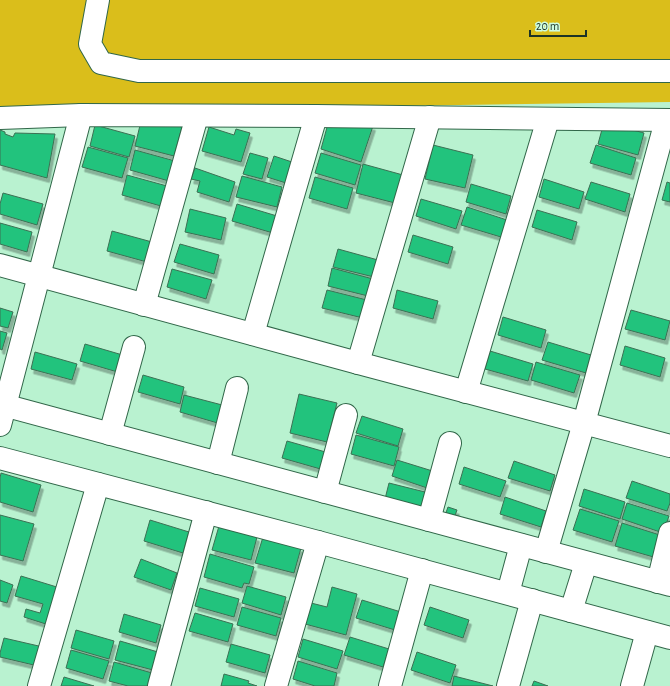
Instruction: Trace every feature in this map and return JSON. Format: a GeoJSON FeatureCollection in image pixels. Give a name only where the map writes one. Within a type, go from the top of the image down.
{"type":"FeatureCollection","features":[{"type":"Feature","properties":{"kind":"street"},"geometry":{"type":"LineString","coordinates":[[98,0],[90,44],[101,63],[139,71],[670,71]]}},
{"type":"Feature","properties":{"kind":"street"},"geometry":{"type":"LineString","coordinates":[[81,115],[2,412],[110,434],[664,583],[670,533]]}},
{"type":"Feature","properties":{"kind":"street"},"geometry":{"type":"LineString","coordinates":[[0,118],[81,115],[316,116],[668,121],[584,423],[546,552]]}},
{"type":"Feature","properties":{"kind":"street"},"geometry":{"type":"LineString","coordinates":[[144,305],[197,116]]}},
{"type":"Feature","properties":{"kind":"street"},"geometry":{"type":"LineString","coordinates":[[253,334],[316,116]]}},
{"type":"Feature","properties":{"kind":"street"},"geometry":{"type":"LineString","coordinates":[[358,363],[430,117]]}},
{"type":"Feature","properties":{"kind":"street"},"geometry":{"type":"LineString","coordinates":[[466,392],[548,119]]}},
{"type":"Feature","properties":{"kind":"street"},"geometry":{"type":"LineString","coordinates":[[0,265],[358,363],[670,446]]}},
{"type":"Feature","properties":{"kind":"street"},"geometry":{"type":"LineString","coordinates":[[110,434],[134,347]]}},
{"type":"Feature","properties":{"kind":"street"},"geometry":{"type":"LineString","coordinates":[[218,463],[237,388]]}},
{"type":"Feature","properties":{"kind":"street"},"geometry":{"type":"LineString","coordinates":[[325,492],[346,415]]}},
{"type":"Feature","properties":{"kind":"street"},"geometry":{"type":"LineString","coordinates":[[429,520],[450,443]]}},
{"type":"Feature","properties":{"kind":"street"},"geometry":{"type":"LineString","coordinates":[[0,458],[508,593],[670,638]]}},
{"type":"Feature","properties":{"kind":"street"},"geometry":{"type":"LineString","coordinates":[[39,686],[98,484]]}},
{"type":"Feature","properties":{"kind":"street"},"geometry":{"type":"LineString","coordinates":[[159,686],[206,512]]}},
{"type":"Feature","properties":{"kind":"street"},"geometry":{"type":"LineString","coordinates":[[276,686],[318,542]]}},
{"type":"Feature","properties":{"kind":"street"},"geometry":{"type":"LineString","coordinates":[[508,593],[521,545]]}},
{"type":"Feature","properties":{"kind":"street"},"geometry":{"type":"LineString","coordinates":[[571,611],[586,563]]}},
{"type":"Feature","properties":{"kind":"street"},"geometry":{"type":"LineString","coordinates":[[390,686],[422,570]]}},
{"type":"Feature","properties":{"kind":"street"},"geometry":{"type":"LineString","coordinates":[[508,686],[532,600]]}},
{"type":"Feature","properties":{"kind":"street"},"geometry":{"type":"LineString","coordinates":[[632,686],[647,632]]}},
{"type":"Feature","properties":{"kind":"shaded area"},"geometry":{"type":"Polygon","coordinates":[[[0,0],[670,0],[670,102],[104,110],[0,110],[0,0]]]}},
{"type":"Feature","properties":{"kind":"building"},"geometry":{"type":"Polygon","coordinates":[[[142,117],[182,127],[174,156],[135,146],[142,117]]]}},
{"type":"Feature","properties":{"kind":"building"},"geometry":{"type":"Polygon","coordinates":[[[329,120],[373,126],[361,162],[321,149],[329,120]]]}},
{"type":"Feature","properties":{"kind":"building"},"geometry":{"type":"Polygon","coordinates":[[[604,122],[644,133],[638,155],[598,144],[604,122]]]}},
{"type":"Feature","properties":{"kind":"building"},"geometry":{"type":"Polygon","coordinates":[[[95,125],[135,136],[129,157],[90,146],[95,125]]]}},
{"type":"Feature","properties":{"kind":"building"},"geometry":{"type":"Polygon","coordinates":[[[209,127],[234,135],[236,129],[250,133],[241,162],[202,151],[209,127]]]}},
{"type":"Feature","properties":{"kind":"building"},"geometry":{"type":"Polygon","coordinates":[[[0,130],[13,137],[15,133],[55,134],[47,178],[0,165],[0,130]]]}},
{"type":"Feature","properties":{"kind":"building"},"geometry":{"type":"Polygon","coordinates":[[[433,145],[473,155],[465,188],[425,179],[433,145]]]}},
{"type":"Feature","properties":{"kind":"building"},"geometry":{"type":"Polygon","coordinates":[[[596,145],[636,158],[631,175],[590,163],[596,145]]]}},
{"type":"Feature","properties":{"kind":"building"},"geometry":{"type":"Polygon","coordinates":[[[88,147],[128,158],[122,178],[82,167],[88,147]]]}},
{"type":"Feature","properties":{"kind":"building"},"geometry":{"type":"Polygon","coordinates":[[[135,150],[175,161],[169,181],[130,170],[135,150]]]}},
{"type":"Feature","properties":{"kind":"building"},"geometry":{"type":"Polygon","coordinates":[[[250,153],[268,158],[262,179],[243,174],[250,153]]]}},
{"type":"Feature","properties":{"kind":"building"},"geometry":{"type":"Polygon","coordinates":[[[321,153],[361,165],[355,185],[315,173],[321,153]]]}},
{"type":"Feature","properties":{"kind":"building"},"geometry":{"type":"Polygon","coordinates":[[[274,156],[292,162],[286,183],[267,177],[274,156]]]}},
{"type":"Feature","properties":{"kind":"building"},"geometry":{"type":"Polygon","coordinates":[[[363,164],[403,175],[395,203],[356,193],[363,164]]]}},
{"type":"Feature","properties":{"kind":"building"},"geometry":{"type":"Polygon","coordinates":[[[195,168],[235,182],[229,202],[197,192],[200,181],[191,179],[195,168]]]}},
{"type":"Feature","properties":{"kind":"building"},"geometry":{"type":"Polygon","coordinates":[[[127,175],[167,186],[161,206],[122,195],[127,175]]]}},
{"type":"Feature","properties":{"kind":"building"},"geometry":{"type":"Polygon","coordinates":[[[242,176],[282,187],[277,207],[236,197],[242,176]]]}},
{"type":"Feature","properties":{"kind":"building"},"geometry":{"type":"Polygon","coordinates":[[[315,177],[353,188],[347,209],[309,198],[315,177]]]}},
{"type":"Feature","properties":{"kind":"building"},"geometry":{"type":"Polygon","coordinates":[[[544,179],[584,192],[579,209],[539,197],[544,179]]]}},
{"type":"Feature","properties":{"kind":"building"},"geometry":{"type":"Polygon","coordinates":[[[591,182],[630,194],[625,212],[585,199],[591,182]]]}},
{"type":"Feature","properties":{"kind":"building"},"geometry":{"type":"Polygon","coordinates":[[[667,182],[670,183],[670,202],[662,200],[667,182]]]}},
{"type":"Feature","properties":{"kind":"building"},"geometry":{"type":"Polygon","coordinates":[[[471,184],[511,196],[506,214],[466,202],[471,184]]]}},
{"type":"Feature","properties":{"kind":"building"},"geometry":{"type":"Polygon","coordinates":[[[3,193],[43,204],[37,225],[0,214],[0,204],[3,193]]]}},
{"type":"Feature","properties":{"kind":"building"},"geometry":{"type":"Polygon","coordinates":[[[421,199],[462,211],[456,229],[416,216],[421,199]]]}},
{"type":"Feature","properties":{"kind":"building"},"geometry":{"type":"Polygon","coordinates":[[[237,204],[277,216],[273,233],[232,221],[237,204]]]}},
{"type":"Feature","properties":{"kind":"building"},"geometry":{"type":"Polygon","coordinates":[[[467,207],[507,220],[501,237],[461,225],[467,207]]]}},
{"type":"Feature","properties":{"kind":"building"},"geometry":{"type":"Polygon","coordinates":[[[190,209],[226,218],[221,240],[185,232],[190,209]]]}},
{"type":"Feature","properties":{"kind":"building"},"geometry":{"type":"Polygon","coordinates":[[[537,210],[577,222],[572,240],[532,227],[537,210]]]}},
{"type":"Feature","properties":{"kind":"building"},"geometry":{"type":"Polygon","coordinates":[[[0,223],[32,232],[27,252],[0,244],[0,223]]]}},
{"type":"Feature","properties":{"kind":"building"},"geometry":{"type":"Polygon","coordinates":[[[112,231],[152,242],[147,262],[107,251],[112,231]]]}},
{"type":"Feature","properties":{"kind":"building"},"geometry":{"type":"Polygon","coordinates":[[[413,235],[453,247],[448,264],[408,252],[413,235]]]}},
{"type":"Feature","properties":{"kind":"building"},"geometry":{"type":"Polygon","coordinates":[[[180,244],[219,255],[214,274],[174,262],[180,244]]]}},
{"type":"Feature","properties":{"kind":"building"},"geometry":{"type":"Polygon","coordinates":[[[338,249],[378,260],[374,277],[333,267],[338,249]]]}},
{"type":"Feature","properties":{"kind":"building"},"geometry":{"type":"Polygon","coordinates":[[[332,268],[373,279],[368,296],[328,286],[332,268]]]}},
{"type":"Feature","properties":{"kind":"building"},"geometry":{"type":"Polygon","coordinates":[[[172,269],[212,280],[206,299],[167,287],[172,269]]]}},
{"type":"Feature","properties":{"kind":"building"},"geometry":{"type":"Polygon","coordinates":[[[327,290],[367,300],[363,318],[322,308],[327,290]]]}},
{"type":"Feature","properties":{"kind":"building"},"geometry":{"type":"Polygon","coordinates":[[[397,290],[438,301],[433,319],[393,308],[397,290]]]}},
{"type":"Feature","properties":{"kind":"building"},"geometry":{"type":"Polygon","coordinates":[[[0,308],[13,312],[8,328],[0,326],[0,308]]]}},
{"type":"Feature","properties":{"kind":"building"},"geometry":{"type":"Polygon","coordinates":[[[631,310],[670,321],[665,340],[625,329],[631,310]]]}},
{"type":"Feature","properties":{"kind":"building"},"geometry":{"type":"Polygon","coordinates":[[[503,317],[546,330],[541,348],[498,335],[503,317]]]}},
{"type":"Feature","properties":{"kind":"building"},"geometry":{"type":"Polygon","coordinates":[[[0,331],[7,333],[2,350],[0,349],[0,331]]]}},
{"type":"Feature","properties":{"kind":"building"},"geometry":{"type":"Polygon","coordinates":[[[548,342],[591,355],[586,373],[542,360],[548,342]]]}},
{"type":"Feature","properties":{"kind":"building"},"geometry":{"type":"Polygon","coordinates":[[[85,344],[126,356],[121,373],[80,361],[85,344]]]}},
{"type":"Feature","properties":{"kind":"building"},"geometry":{"type":"Polygon","coordinates":[[[625,346],[665,358],[660,377],[620,365],[625,346]]]}},
{"type":"Feature","properties":{"kind":"building"},"geometry":{"type":"Polygon","coordinates":[[[490,351],[533,364],[528,381],[485,369],[490,351]]]}},
{"type":"Feature","properties":{"kind":"building"},"geometry":{"type":"Polygon","coordinates":[[[35,352],[77,364],[72,380],[31,369],[35,352]]]}},
{"type":"Feature","properties":{"kind":"building"},"geometry":{"type":"Polygon","coordinates":[[[536,362],[580,375],[574,393],[531,380],[536,362]]]}},
{"type":"Feature","properties":{"kind":"building"},"geometry":{"type":"Polygon","coordinates":[[[143,375],[184,387],[180,404],[138,392],[143,375]]]}},
{"type":"Feature","properties":{"kind":"building"},"geometry":{"type":"Polygon","coordinates":[[[299,394],[337,403],[327,442],[290,433],[299,394]]]}},
{"type":"Feature","properties":{"kind":"building"},"geometry":{"type":"Polygon","coordinates":[[[184,395],[226,406],[221,424],[180,412],[184,395]]]}},
{"type":"Feature","properties":{"kind":"building"},"geometry":{"type":"Polygon","coordinates":[[[362,416],[403,429],[398,446],[356,433],[362,416]]]}},
{"type":"Feature","properties":{"kind":"building"},"geometry":{"type":"Polygon","coordinates":[[[356,435],[399,447],[394,466],[351,454],[356,435]]]}},
{"type":"Feature","properties":{"kind":"building"},"geometry":{"type":"Polygon","coordinates":[[[287,441],[329,453],[324,470],[282,458],[287,441]]]}},
{"type":"Feature","properties":{"kind":"building"},"geometry":{"type":"Polygon","coordinates":[[[397,460],[439,473],[433,490],[392,476],[397,460]]]}},
{"type":"Feature","properties":{"kind":"building"},"geometry":{"type":"Polygon","coordinates":[[[514,461],[555,475],[550,491],[508,478],[514,461]]]}},
{"type":"Feature","properties":{"kind":"building"},"geometry":{"type":"Polygon","coordinates":[[[464,467],[506,481],[500,497],[459,484],[464,467]]]}},
{"type":"Feature","properties":{"kind":"building"},"geometry":{"type":"Polygon","coordinates":[[[1,473],[41,485],[33,512],[0,502],[1,473]]]}},
{"type":"Feature","properties":{"kind":"building"},"geometry":{"type":"Polygon","coordinates":[[[632,481],[670,494],[670,503],[667,511],[626,498],[632,481]]]}},
{"type":"Feature","properties":{"kind":"building"},"geometry":{"type":"Polygon","coordinates":[[[389,483],[429,493],[424,513],[384,503],[389,483]]]}},
{"type":"Feature","properties":{"kind":"building"},"geometry":{"type":"Polygon","coordinates":[[[584,489],[625,502],[620,519],[579,506],[584,489]]]}},
{"type":"Feature","properties":{"kind":"building"},"geometry":{"type":"Polygon","coordinates":[[[505,497],[546,511],[541,527],[500,514],[505,497]]]}},
{"type":"Feature","properties":{"kind":"building"},"geometry":{"type":"Polygon","coordinates":[[[627,503],[669,516],[663,533],[622,519],[627,503]]]}},
{"type":"Feature","properties":{"kind":"building"},"geometry":{"type":"Polygon","coordinates":[[[448,507],[457,510],[453,521],[444,518],[448,507]]]}},
{"type":"Feature","properties":{"kind":"building"},"geometry":{"type":"Polygon","coordinates":[[[580,509],[619,521],[612,542],[573,530],[580,509]]]}},
{"type":"Feature","properties":{"kind":"building"},"geometry":{"type":"Polygon","coordinates":[[[0,515],[34,524],[23,561],[0,555],[0,515]]]}},
{"type":"Feature","properties":{"kind":"building"},"geometry":{"type":"Polygon","coordinates":[[[150,520],[189,532],[183,553],[144,541],[150,520]]]}},
{"type":"Feature","properties":{"kind":"building"},"geometry":{"type":"Polygon","coordinates":[[[622,523],[663,536],[657,558],[615,546],[622,523]]]}},
{"type":"Feature","properties":{"kind":"building"},"geometry":{"type":"Polygon","coordinates":[[[219,526],[257,537],[251,560],[212,550],[219,526]]]}},
{"type":"Feature","properties":{"kind":"building"},"geometry":{"type":"Polygon","coordinates":[[[263,537],[301,548],[294,573],[255,563],[263,537]]]}},
{"type":"Feature","properties":{"kind":"building"},"geometry":{"type":"Polygon","coordinates":[[[210,554],[254,567],[249,584],[244,583],[242,588],[204,577],[210,554]]]}},
{"type":"Feature","properties":{"kind":"building"},"geometry":{"type":"Polygon","coordinates":[[[141,559],[177,573],[171,590],[134,577],[141,559]]]}},
{"type":"Feature","properties":{"kind":"building"},"geometry":{"type":"Polygon","coordinates":[[[21,576],[60,588],[49,625],[24,617],[26,609],[40,613],[43,604],[15,596],[21,576]]]}},
{"type":"Feature","properties":{"kind":"building"},"geometry":{"type":"Polygon","coordinates":[[[0,580],[13,585],[7,603],[0,601],[0,580]]]}},
{"type":"Feature","properties":{"kind":"building"},"geometry":{"type":"Polygon","coordinates":[[[247,586],[286,597],[281,615],[242,603],[247,586]]]}},
{"type":"Feature","properties":{"kind":"building"},"geometry":{"type":"Polygon","coordinates":[[[332,587],[357,594],[346,635],[305,624],[311,603],[327,607],[332,587]]]}},
{"type":"Feature","properties":{"kind":"building"},"geometry":{"type":"Polygon","coordinates":[[[200,588],[239,599],[234,617],[195,606],[200,588]]]}},
{"type":"Feature","properties":{"kind":"building"},"geometry":{"type":"Polygon","coordinates":[[[362,600],[401,612],[395,630],[356,618],[362,600]]]}},
{"type":"Feature","properties":{"kind":"building"},"geometry":{"type":"Polygon","coordinates":[[[242,607],[281,618],[276,636],[237,625],[242,607]]]}},
{"type":"Feature","properties":{"kind":"building"},"geometry":{"type":"Polygon","coordinates":[[[430,607],[469,620],[463,638],[424,625],[430,607]]]}},
{"type":"Feature","properties":{"kind":"building"},"geometry":{"type":"Polygon","coordinates":[[[195,613],[233,624],[228,642],[189,631],[195,613]]]}},
{"type":"Feature","properties":{"kind":"building"},"geometry":{"type":"Polygon","coordinates":[[[124,614],[161,625],[156,643],[119,632],[124,614]]]}},
{"type":"Feature","properties":{"kind":"building"},"geometry":{"type":"Polygon","coordinates":[[[76,630],[114,641],[109,659],[71,648],[76,630]]]}},
{"type":"Feature","properties":{"kind":"building"},"geometry":{"type":"Polygon","coordinates":[[[350,637],[389,649],[383,667],[344,655],[350,637]]]}},
{"type":"Feature","properties":{"kind":"building"},"geometry":{"type":"Polygon","coordinates":[[[4,638],[43,647],[38,666],[0,657],[4,638]]]}},
{"type":"Feature","properties":{"kind":"building"},"geometry":{"type":"Polygon","coordinates":[[[303,639],[343,651],[337,669],[298,657],[303,639]]]}},
{"type":"Feature","properties":{"kind":"building"},"geometry":{"type":"Polygon","coordinates":[[[120,641],[158,652],[153,670],[115,660],[120,641]]]}},
{"type":"Feature","properties":{"kind":"building"},"geometry":{"type":"Polygon","coordinates":[[[231,644],[270,655],[265,673],[226,662],[231,644]]]}},
{"type":"Feature","properties":{"kind":"building"},"geometry":{"type":"Polygon","coordinates":[[[71,650],[109,661],[103,679],[66,668],[71,650]]]}},
{"type":"Feature","properties":{"kind":"building"},"geometry":{"type":"Polygon","coordinates":[[[417,652],[456,665],[450,683],[411,670],[417,652]]]}},
{"type":"Feature","properties":{"kind":"building"},"geometry":{"type":"Polygon","coordinates":[[[298,661],[337,673],[334,686],[315,686],[293,679],[298,661]]]}},
{"type":"Feature","properties":{"kind":"building"},"geometry":{"type":"Polygon","coordinates":[[[114,662],[152,673],[148,686],[128,686],[109,681],[114,662]]]}},
{"type":"Feature","properties":{"kind":"building"},"geometry":{"type":"Polygon","coordinates":[[[224,674],[249,681],[248,683],[257,686],[221,686],[224,674]]]}},
{"type":"Feature","properties":{"kind":"building"},"geometry":{"type":"Polygon","coordinates":[[[454,676],[493,686],[452,686],[454,676]]]}},
{"type":"Feature","properties":{"kind":"building"},"geometry":{"type":"Polygon","coordinates":[[[64,677],[94,686],[61,686],[64,677]]]}},
{"type":"Feature","properties":{"kind":"building"},"geometry":{"type":"Polygon","coordinates":[[[534,681],[548,686],[532,686],[534,681]]]}}]}
